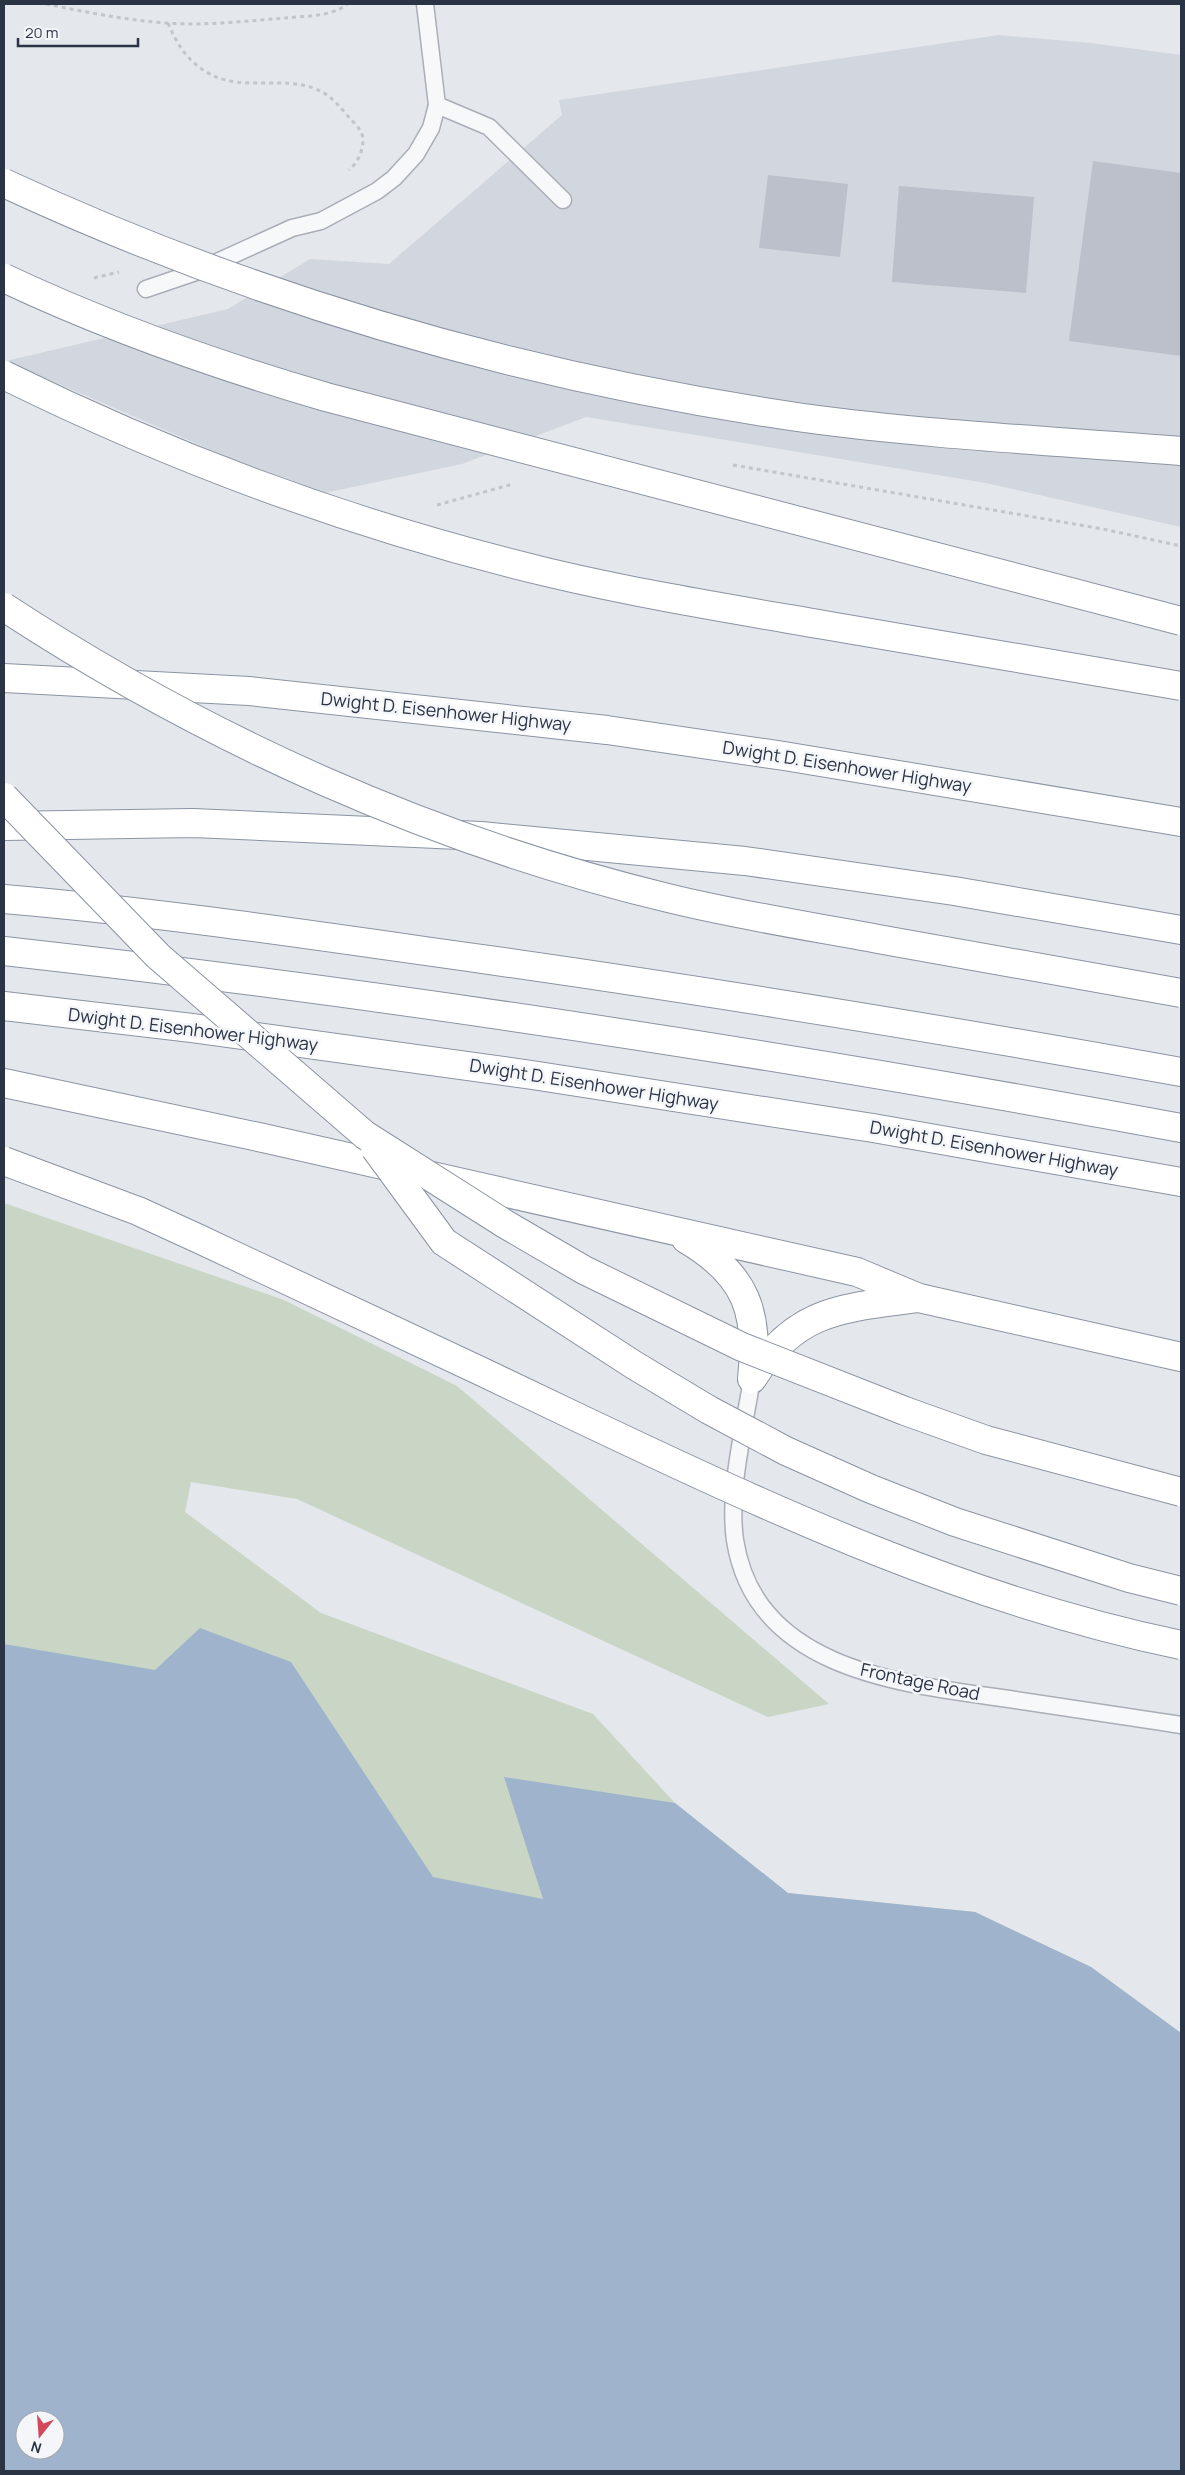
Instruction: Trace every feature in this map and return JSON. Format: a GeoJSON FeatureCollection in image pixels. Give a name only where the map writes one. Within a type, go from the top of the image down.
{"type":"FeatureCollection","features":[{"type":"Feature","properties":{"kind":"highway"},"geometry":{"type":"LineString","coordinates":[[4,183],[134,240],[299,301],[410,335],[549,371],[636,390],[808,418],[1181,451]]}},
{"type":"Feature","properties":{"kind":"highway"},"geometry":{"type":"LineString","coordinates":[[4,278],[81,313],[160,344],[240,372],[326,398],[1181,621]]}},
{"type":"Feature","properties":{"kind":"highway"},"geometry":{"type":"LineString","coordinates":[[4,375],[128,433],[293,496],[385,527],[526,566],[689,602],[1181,686]]}},
{"type":"Feature","properties":{"kind":"highway"},"geometry":{"type":"LineString","coordinates":[[4,607],[103,670],[274,759],[384,807],[504,850],[614,884],[720,910],[1181,993]]}},
{"type":"Feature","properties":{"kind":"highway","name":"Dwight D. Eisenhower Highway"},"geometry":{"type":"LineString","coordinates":[[4,678],[249,691],[607,730],[784,756],[1181,822]]}},
{"type":"Feature","properties":{"kind":"highway"},"geometry":{"type":"LineString","coordinates":[[4,798],[158,956],[365,1134],[506,1224],[584,1270],[742,1347],[904,1411],[986,1440],[1181,1492]]}},
{"type":"Feature","properties":{"kind":"highway"},"geometry":{"type":"LineString","coordinates":[[4,826],[193,822],[481,836],[745,861],[954,891],[1181,930]]}},
{"type":"Feature","properties":{"kind":"highway"},"geometry":{"type":"LineString","coordinates":[[4,899],[233,924],[578,972],[750,998],[1181,1072]]}},
{"type":"Feature","properties":{"kind":"highway"},"geometry":{"type":"LineString","coordinates":[[4,952],[568,1026],[894,1077],[1181,1128]]}},
{"type":"Feature","properties":{"kind":"highway","name":"Dwight D. Eisenhower Highway"},"geometry":{"type":"LineString","coordinates":[[4,1006],[192,1028],[542,1076],[873,1128],[1181,1182]]}},
{"type":"Feature","properties":{"kind":"highway"},"geometry":{"type":"LineString","coordinates":[[4,1083],[215,1128],[857,1272],[919,1298],[1181,1357]]}},
{"type":"Feature","properties":{"kind":"highway"},"geometry":{"type":"LineString","coordinates":[[365,1134],[444,1242],[634,1365],[709,1410],[786,1451],[871,1489],[954,1522],[1120,1575],[1181,1591]]}},
{"type":"Feature","properties":{"kind":"highway"},"geometry":{"type":"LineString","coordinates":[[4,1161],[111,1201],[197,1238],[734,1492],[856,1545],[980,1590],[1111,1628],[1181,1645]]}},
{"type":"Feature","properties":{"kind":"highway"},"geometry":{"type":"LineString","coordinates":[[645,1224],[685,1239],[705,1250],[722,1265],[734,1280],[750,1311],[754,1329],[755,1352],[752,1379]]}},
{"type":"Feature","properties":{"kind":"highway"},"geometry":{"type":"LineString","coordinates":[[752,1379],[776,1345],[808,1321],[850,1308],[919,1298]]}},
{"type":"Feature","properties":{"kind":"lane"},"geometry":{"type":"LineString","coordinates":[[146,289],[193,273],[292,228],[321,221],[377,191],[394,178],[416,154],[431,128],[436,105],[425,4]]}},
{"type":"Feature","properties":{"kind":"lane"},"geometry":{"type":"LineString","coordinates":[[436,105],[488,127],[563,200]]}},
{"type":"Feature","properties":{"kind":"lane","name":"Frontage Road"},"geometry":{"type":"LineString","coordinates":[[752,1379],[733,1502],[735,1541],[746,1579],[764,1609],[788,1634],[818,1654],[849,1667],[934,1688],[1181,1725]]}},
{"type":"Feature","properties":{"kind":"path"},"geometry":{"type":"LineString","coordinates":[[46,4],[103,16],[168,23],[224,23],[302,16],[340,10],[347,4]]}},
{"type":"Feature","properties":{"kind":"path"},"geometry":{"type":"LineString","coordinates":[[168,23],[174,39],[192,63],[212,75],[230,82],[252,85],[286,83],[320,91],[333,99],[357,126],[363,139],[360,153],[353,167],[347,171]]}},
{"type":"Feature","properties":{"kind":"path"},"geometry":{"type":"LineString","coordinates":[[91,278],[127,269]]}},
{"type":"Feature","properties":{"kind":"shaded area"},"geometry":{"type":"Polygon","coordinates":[[[999,35],[1091,43],[1181,55],[1181,527],[986,483],[586,417],[462,464],[315,495],[6,361],[228,309],[310,259],[389,264],[562,115],[559,100],[999,35]]]}},
{"type":"Feature","properties":{"kind":"green space"},"geometry":{"type":"Polygon","coordinates":[[[4,1203],[284,1300],[457,1386],[829,1704],[768,1717],[297,1499],[191,1482],[185,1512],[321,1613],[593,1714],[675,1803],[788,1893],[975,1912],[1091,1967],[1181,2033],[1181,2471],[4,2471],[4,1203]]]}},
{"type":"Feature","properties":{"kind":"water"},"geometry":{"type":"Polygon","coordinates":[[[200,1628],[291,1662],[433,1877],[543,1899],[504,1777],[675,1803],[788,1893],[975,1912],[1091,1967],[1181,2033],[1181,2471],[4,2471],[4,1644],[155,1670],[200,1628]]]}},
{"type":"Feature","properties":{"kind":"building"},"geometry":{"type":"Polygon","coordinates":[[[1093,161],[1181,173],[1181,356],[1069,341],[1093,161]]]}},
{"type":"Feature","properties":{"kind":"building"},"geometry":{"type":"Polygon","coordinates":[[[768,175],[848,184],[840,257],[759,248],[768,175]]]}},
{"type":"Feature","properties":{"kind":"building"},"geometry":{"type":"Polygon","coordinates":[[[899,186],[1034,197],[1026,293],[892,282],[899,186]]]}}]}
